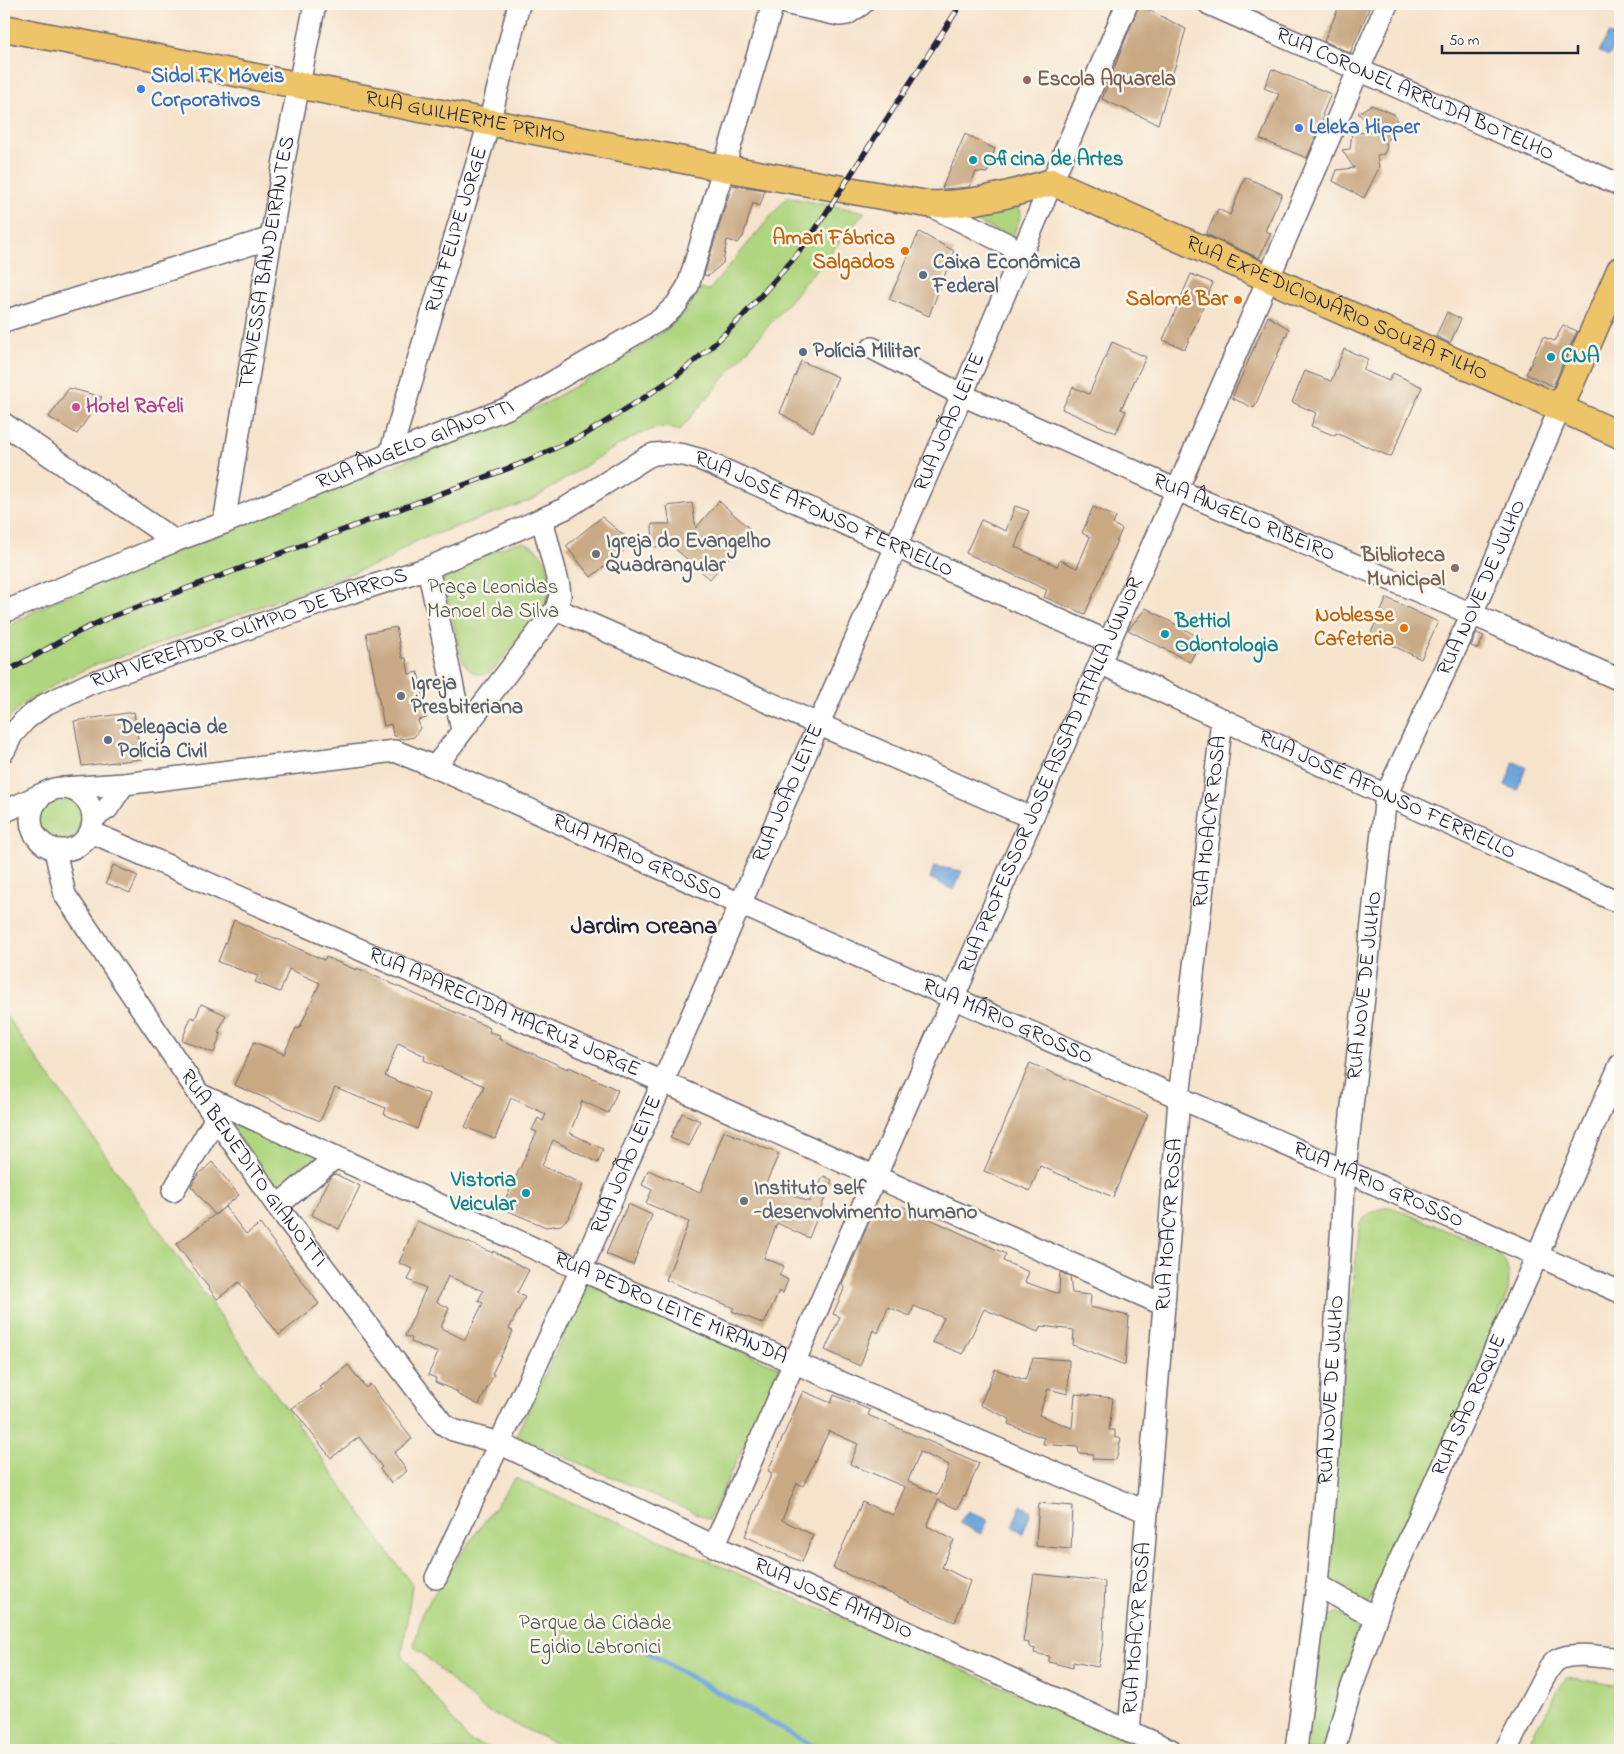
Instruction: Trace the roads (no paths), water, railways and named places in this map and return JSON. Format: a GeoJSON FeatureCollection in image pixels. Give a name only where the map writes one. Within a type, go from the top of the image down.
{"type":"FeatureCollection","features":[{"type":"Feature","properties":{"kind":"main road","name":"RUA GUILHERME PRIMO"},"geometry":{"type":"LineString","coordinates":[[4,28],[724,168],[927,204],[946,205],[963,203],[1025,190],[1052,182]]}},
{"type":"Feature","properties":{"kind":"main road","name":"RUA EXPEDICIONÁRIO SOUZA FILHO"},"geometry":{"type":"LineString","coordinates":[[1052,182],[1620,435]]}},
{"type":"Feature","properties":{"kind":"main road","name":"RUA NOVE DE JULHO"},"geometry":{"type":"LineString","coordinates":[[1560,408],[1620,270]]}},
{"type":"Feature","properties":{"kind":"street","name":"TRAVESSA BANDEIRANTES"},"geometry":{"type":"LineString","coordinates":[[224,523],[270,238],[316,4]]}},
{"type":"Feature","properties":{"kind":"street","name":"RUA FELIPE JORGE"},"geometry":{"type":"LineString","coordinates":[[390,454],[489,123],[519,4]]}},
{"type":"Feature","properties":{"kind":"street","name":"RUA ÂNGELO GIANOTTI"},"geometry":{"type":"LineString","coordinates":[[4,612],[175,541],[508,408],[668,313],[688,286],[774,4]]}},
{"type":"Feature","properties":{"kind":"street"},"geometry":{"type":"LineString","coordinates":[[788,4],[839,15],[847,14],[862,4]]}},
{"type":"Feature","properties":{"kind":"street","name":"RUA JOÃO LEITE"},"geometry":{"type":"LineString","coordinates":[[436,1578],[581,1270],[962,395],[1127,4]]}},
{"type":"Feature","properties":{"kind":"street","name":"RUA CORONEL ARRUDA BOTELHO"},"geometry":{"type":"LineString","coordinates":[[1209,4],[1620,185]]}},
{"type":"Feature","properties":{"kind":"street","name":"RUA PROFESSOR JOSÉ ASSAD ATALLA JÚNIOR"},"geometry":{"type":"LineString","coordinates":[[714,1546],[1177,490],[1387,4]]}},
{"type":"Feature","properties":{"kind":"street"},"geometry":{"type":"LineString","coordinates":[[927,204],[1009,245],[1014,250],[1018,262]]}},
{"type":"Feature","properties":{"kind":"street"},"geometry":{"type":"LineString","coordinates":[[4,321],[270,238]]}},
{"type":"Feature","properties":{"kind":"street","name":"RUA ÂNGELO RIBEIRO"},"geometry":{"type":"LineString","coordinates":[[872,348],[962,395],[1177,490],[1472,614],[1620,680]]}},
{"type":"Feature","properties":{"kind":"street","name":"RUA NOVE DE JULHO"},"geometry":{"type":"LineString","coordinates":[[1296,1750],[1317,1586],[1327,1469],[1345,1171],[1386,794],[1472,614],[1560,408]]}},
{"type":"Feature","properties":{"kind":"street"},"geometry":{"type":"LineString","coordinates":[[4,424],[175,541]]}},
{"type":"Feature","properties":{"kind":"street","name":"RUA JOSÉ AFONSO FERRIELLO"},"geometry":{"type":"LineString","coordinates":[[542,520],[566,508],[640,460],[654,454],[684,455],[702,460],[1109,642]]}},
{"type":"Feature","properties":{"kind":"street"},"geometry":{"type":"LineString","coordinates":[[435,767],[556,609],[560,596],[559,586],[542,520]]}},
{"type":"Feature","properties":{"kind":"street","name":"RUA VEREADOR OLÍMPIO DE BARROS"},"geometry":{"type":"LineString","coordinates":[[4,751],[12,736],[25,720],[46,704],[91,683],[347,594],[428,568],[542,520]]}},
{"type":"Feature","properties":{"kind":"street"},"geometry":{"type":"LineString","coordinates":[[428,568],[462,730]]}},
{"type":"Feature","properties":{"kind":"street"},"geometry":{"type":"LineString","coordinates":[[556,609],[1032,818]]}},
{"type":"Feature","properties":{"kind":"street","name":"RUA JOSÉ AFONSO FERRIELLO"},"geometry":{"type":"LineString","coordinates":[[1100,663],[1620,903]]}},
{"type":"Feature","properties":{"kind":"street","name":"RUA MOACYR ROSA"},"geometry":{"type":"LineString","coordinates":[[1129,1732],[1179,1098],[1222,719]]}},
{"type":"Feature","properties":{"kind":"street","name":"RUA MÁRIO GROSSO"},"geometry":{"type":"LineString","coordinates":[[124,784],[395,751],[435,767],[740,904],[1620,1292]]}},
{"type":"Feature","properties":{"kind":"street"},"geometry":{"type":"LineString","coordinates":[[4,810],[54,791],[124,784]]}},
{"type":"Feature","properties":{"kind":"street"},"geometry":{"type":"LineString","coordinates":[[92,825],[92,809],[81,794],[72,790],[54,791],[36,801],[30,821],[38,840],[45,846],[64,851],[74,849],[82,844],[92,825],[107,809],[124,784]]}},
{"type":"Feature","properties":{"kind":"street"},"geometry":{"type":"LineString","coordinates":[[4,810],[33,831]]}},
{"type":"Feature","properties":{"kind":"street","name":"RUA APARECIDA MACRUZ JORGE"},"geometry":{"type":"LineString","coordinates":[[92,825],[1164,1305]]}},
{"type":"Feature","properties":{"kind":"street","name":"RUA BENEDITO GIANOTTI"},"geometry":{"type":"LineString","coordinates":[[55,850],[65,895],[277,1206],[440,1422],[454,1430],[498,1444]]}},
{"type":"Feature","properties":{"kind":"street","name":"RUA SÃO ROQUE"},"geometry":{"type":"LineString","coordinates":[[1334,1750],[1349,1695],[1375,1617],[1537,1256],[1620,1065]]}},
{"type":"Feature","properties":{"kind":"street","name":"RUA PEDRO LEITE MIRANDA"},"geometry":{"type":"LineString","coordinates":[[199,1094],[581,1270],[1147,1512]]}},
{"type":"Feature","properties":{"kind":"street"},"geometry":{"type":"LineString","coordinates":[[173,1191],[216,1118]]}},
{"type":"Feature","properties":{"kind":"street"},"geometry":{"type":"LineString","coordinates":[[277,1206],[336,1157]]}},
{"type":"Feature","properties":{"kind":"street","name":"RUA JOSÉ AMADIO"},"geometry":{"type":"LineString","coordinates":[[498,1444],[714,1546],[1171,1750]]}},
{"type":"Feature","properties":{"kind":"street"},"geometry":{"type":"LineString","coordinates":[[1317,1586],[1375,1617]]}},
{"type":"Feature","properties":{"kind":"street"},"geometry":{"type":"LineString","coordinates":[[1506,1750],[1546,1672],[1555,1661],[1574,1655],[1620,1659]]}},
{"type":"Feature","properties":{"kind":"water"},"geometry":{"type":"Polygon","coordinates":[[[1608,34],[1620,37],[1609,56],[1599,52],[1608,34]]]}},
{"type":"Feature","properties":{"kind":"water"},"geometry":{"type":"Polygon","coordinates":[[[1514,762],[1526,767],[1517,790],[1505,785],[1514,762]]]}},
{"type":"Feature","properties":{"kind":"water"},"geometry":{"type":"Polygon","coordinates":[[[934,866],[962,871],[953,890],[930,878],[934,866]]]}},
{"type":"Feature","properties":{"kind":"water"},"geometry":{"type":"Polygon","coordinates":[[[1021,1505],[1031,1511],[1023,1533],[1012,1526],[1021,1505]]]}},
{"type":"Feature","properties":{"kind":"water"},"geometry":{"type":"Polygon","coordinates":[[[968,1511],[988,1520],[981,1534],[959,1523],[968,1511]]]}},
{"type":"Feature","properties":{"kind":"waterway"},"geometry":{"type":"LineString","coordinates":[[647,1652],[820,1750]]}},
{"type":"Feature","properties":{"kind":"railway"},"geometry":{"type":"LineString","coordinates":[[4,673],[72,635],[108,618],[520,464],[584,435],[679,374],[742,317],[796,256],[815,230],[961,4]]}},
{"type":"Feature","properties":{"kind":"place","name":"Escola Aquarela"},"geometry":{"type":"Point","coordinates":[1027,80]}},
{"type":"Feature","properties":{"kind":"place","name":"Sidol FK Móveis Corporativos"},"geometry":{"type":"Point","coordinates":[141,89]}},
{"type":"Feature","properties":{"kind":"place","name":"Leleka Hipper"},"geometry":{"type":"Point","coordinates":[1299,128]}},
{"type":"Feature","properties":{"kind":"place","name":"Oficina de Artes"},"geometry":{"type":"Point","coordinates":[973,160]}},
{"type":"Feature","properties":{"kind":"place","name":"Amari Fábrica Salgados"},"geometry":{"type":"Point","coordinates":[905,251]}},
{"type":"Feature","properties":{"kind":"place","name":"Caixa Econômica Federal"},"geometry":{"type":"Point","coordinates":[923,275]}},
{"type":"Feature","properties":{"kind":"place","name":"Salomé Bar"},"geometry":{"type":"Point","coordinates":[1238,300]}},
{"type":"Feature","properties":{"kind":"place","name":"Polícia Militar"},"geometry":{"type":"Point","coordinates":[803,352]}},
{"type":"Feature","properties":{"kind":"place","name":"CNA"},"geometry":{"type":"Point","coordinates":[1551,357]}},
{"type":"Feature","properties":{"kind":"place","name":"Hotel Rafeli"},"geometry":{"type":"Point","coordinates":[76,407]}},
{"type":"Feature","properties":{"kind":"place","name":"Igreja do Evangelho Quadrangular"},"geometry":{"type":"Point","coordinates":[596,554]}},
{"type":"Feature","properties":{"kind":"place","name":"Biblioteca Municipal"},"geometry":{"type":"Point","coordinates":[1455,568]}},
{"type":"Feature","properties":{"kind":"place","name":"Noblesse Cafeteria"},"geometry":{"type":"Point","coordinates":[1404,628]}},
{"type":"Feature","properties":{"kind":"place","name":"Bettiol Odontologia"},"geometry":{"type":"Point","coordinates":[1165,634]}},
{"type":"Feature","properties":{"kind":"place","name":"Igreja Presbiteriana"},"geometry":{"type":"Point","coordinates":[401,696]}},
{"type":"Feature","properties":{"kind":"place","name":"Delegacia de Polícia Civil"},"geometry":{"type":"Point","coordinates":[108,740]}},
{"type":"Feature","properties":{"kind":"place","name":"Vistoria Veicular"},"geometry":{"type":"Point","coordinates":[526,1193]}},
{"type":"Feature","properties":{"kind":"place","name":"Instituto self -desenvolvimento humano"},"geometry":{"type":"Point","coordinates":[744,1201]}},
{"type":"Feature","properties":{"kind":"district","name":"Jardim Oreana"},"geometry":{"type":"Point","coordinates":[644,927]}},
{"type":"Feature","properties":{"kind":"park label","name":"Praça Leonidas Manoel da Silva"},"geometry":{"type":"Point","coordinates":[493,600]}},
{"type":"Feature","properties":{"kind":"park label","name":"Parque da Cidade Egidio Labronici"},"geometry":{"type":"Point","coordinates":[595,1636]}}]}
